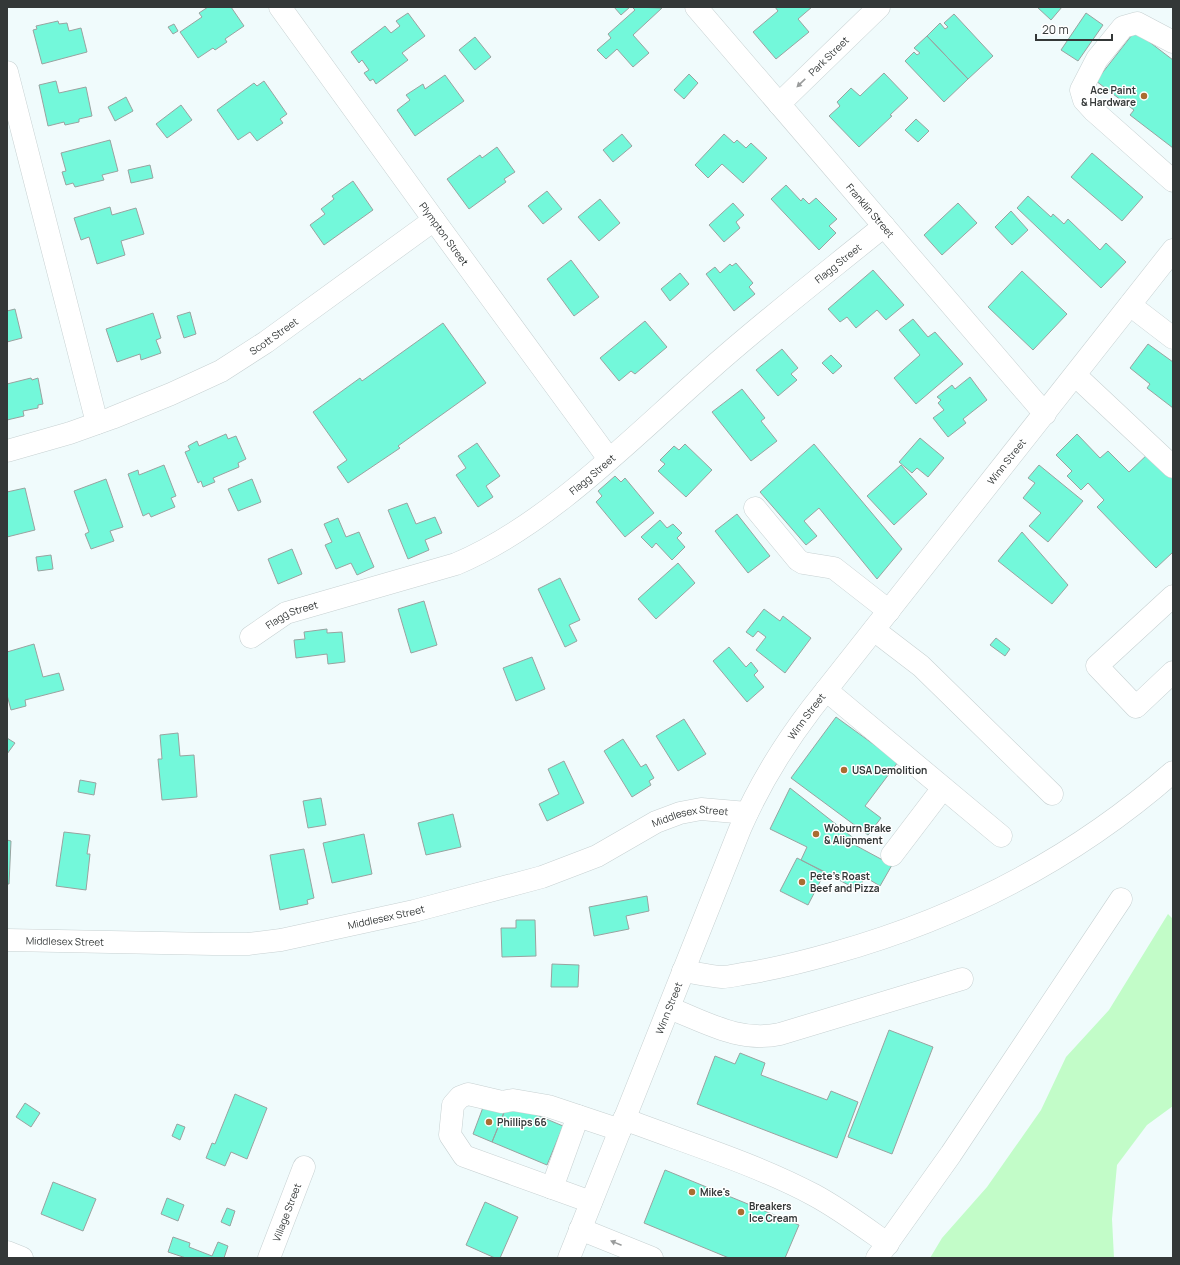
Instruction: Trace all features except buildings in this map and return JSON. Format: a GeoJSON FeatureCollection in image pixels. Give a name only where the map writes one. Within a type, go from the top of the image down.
{"type":"FeatureCollection","features":[{"type":"Feature","properties":{"kind":"street","name":"Plympton Street"},"geometry":{"type":"LineString","coordinates":[[280,7],[609,459]]}},
{"type":"Feature","properties":{"kind":"street","name":"Franklin Street"},"geometry":{"type":"LineString","coordinates":[[696,7],[1045,414]]}},
{"type":"Feature","properties":{"kind":"street","name":"Park Street"},"geometry":{"type":"LineString","coordinates":[[779,104],[879,7]]}},
{"type":"Feature","properties":{"kind":"street"},"geometry":{"type":"LineString","coordinates":[[1173,42],[1137,23],[1123,27],[1097,59],[1081,90],[1084,100],[1094,111],[1173,181]]}},
{"type":"Feature","properties":{"kind":"street"},"geometry":{"type":"LineString","coordinates":[[7,72],[97,423]]}},
{"type":"Feature","properties":{"kind":"street","name":"Scott Street"},"geometry":{"type":"LineString","coordinates":[[7,451],[97,423],[171,394],[221,371],[266,342],[434,220]]}},
{"type":"Feature","properties":{"kind":"street","name":"Flagg Street"},"geometry":{"type":"LineString","coordinates":[[251,637],[286,613],[437,571],[470,558],[526,525],[609,459],[734,348],[884,226]]}},
{"type":"Feature","properties":{"kind":"street","name":"Winn Street"},"geometry":{"type":"LineString","coordinates":[[569,1258],[747,813],[767,774],[784,746],[826,690],[1173,250]]}},
{"type":"Feature","properties":{"kind":"street"},"geometry":{"type":"LineString","coordinates":[[1130,305],[1173,338]]}},
{"type":"Feature","properties":{"kind":"street"},"geometry":{"type":"LineString","coordinates":[[1075,375],[1173,467]]}},
{"type":"Feature","properties":{"kind":"street"},"geometry":{"type":"LineString","coordinates":[[755,508],[798,560],[803,563],[834,568],[889,611]]}},
{"type":"Feature","properties":{"kind":"street"},"geometry":{"type":"LineString","coordinates":[[1173,596],[1097,666],[1136,708],[1173,672]]}},
{"type":"Feature","properties":{"kind":"street"},"geometry":{"type":"LineString","coordinates":[[874,630],[921,666],[1052,794]]}},
{"type":"Feature","properties":{"kind":"street"},"geometry":{"type":"LineString","coordinates":[[826,690],[1001,836]]}},
{"type":"Feature","properties":{"kind":"street"},"geometry":{"type":"LineString","coordinates":[[683,972],[723,977],[770,970],[860,946],[946,915],[978,901],[1035,871],[1170,781]]}},
{"type":"Feature","properties":{"kind":"street"},"geometry":{"type":"LineString","coordinates":[[892,855],[943,788]]}},
{"type":"Feature","properties":{"kind":"street","name":"Middlesex Street"},"geometry":{"type":"LineString","coordinates":[[7,940],[248,944],[281,940],[414,911],[542,877],[591,859],[656,822],[680,813],[698,809],[747,813]]}},
{"type":"Feature","properties":{"kind":"street"},"geometry":{"type":"LineString","coordinates":[[591,1202],[464,1156],[450,1134],[453,1105],[460,1097],[468,1094],[502,1102],[513,1100],[548,1106],[578,1116],[622,1124],[772,1176],[815,1195],[855,1220],[882,1251],[951,1154],[1121,899]]}},
{"type":"Feature","properties":{"kind":"street"},"geometry":{"type":"LineString","coordinates":[[669,1008],[730,1032],[760,1038],[780,1034],[962,979]]}},
{"type":"Feature","properties":{"kind":"street"},"geometry":{"type":"LineString","coordinates":[[552,1188],[578,1116]]}},
{"type":"Feature","properties":{"kind":"street","name":"Village Street"},"geometry":{"type":"LineString","coordinates":[[269,1258],[304,1167]]}},
{"type":"Feature","properties":{"kind":"street"},"geometry":{"type":"LineString","coordinates":[[580,1229],[652,1258]]}},
{"type":"Feature","properties":{"kind":"street"},"geometry":{"type":"LineString","coordinates":[[7,1252],[22,1258]]}},
{"type":"Feature","properties":{"kind":"green space"},"geometry":{"type":"Polygon","coordinates":[[[1168,914],[1173,919],[1173,1106],[1147,1125],[1117,1165],[1112,1219],[1114,1258],[930,1258],[942,1238],[987,1187],[1041,1110],[1066,1057],[1109,1010],[1168,914]]]}},
{"type":"Feature","properties":{"kind":"place","name":"Ace Paint & Hardware"},"geometry":{"type":"Point","coordinates":[1144,96]}},
{"type":"Feature","properties":{"kind":"place","name":"USA Demolition"},"geometry":{"type":"Point","coordinates":[844,770]}},
{"type":"Feature","properties":{"kind":"place","name":"Woburn Brake & Alignment"},"geometry":{"type":"Point","coordinates":[816,834]}},
{"type":"Feature","properties":{"kind":"place","name":"Pete's Roast Beef and Pizza"},"geometry":{"type":"Point","coordinates":[802,882]}},
{"type":"Feature","properties":{"kind":"place","name":"Phillips 66"},"geometry":{"type":"Point","coordinates":[489,1122]}},
{"type":"Feature","properties":{"kind":"place","name":"Mike's"},"geometry":{"type":"Point","coordinates":[692,1192]}},
{"type":"Feature","properties":{"kind":"place","name":"Breakers Ice Cream"},"geometry":{"type":"Point","coordinates":[741,1212]}}]}
